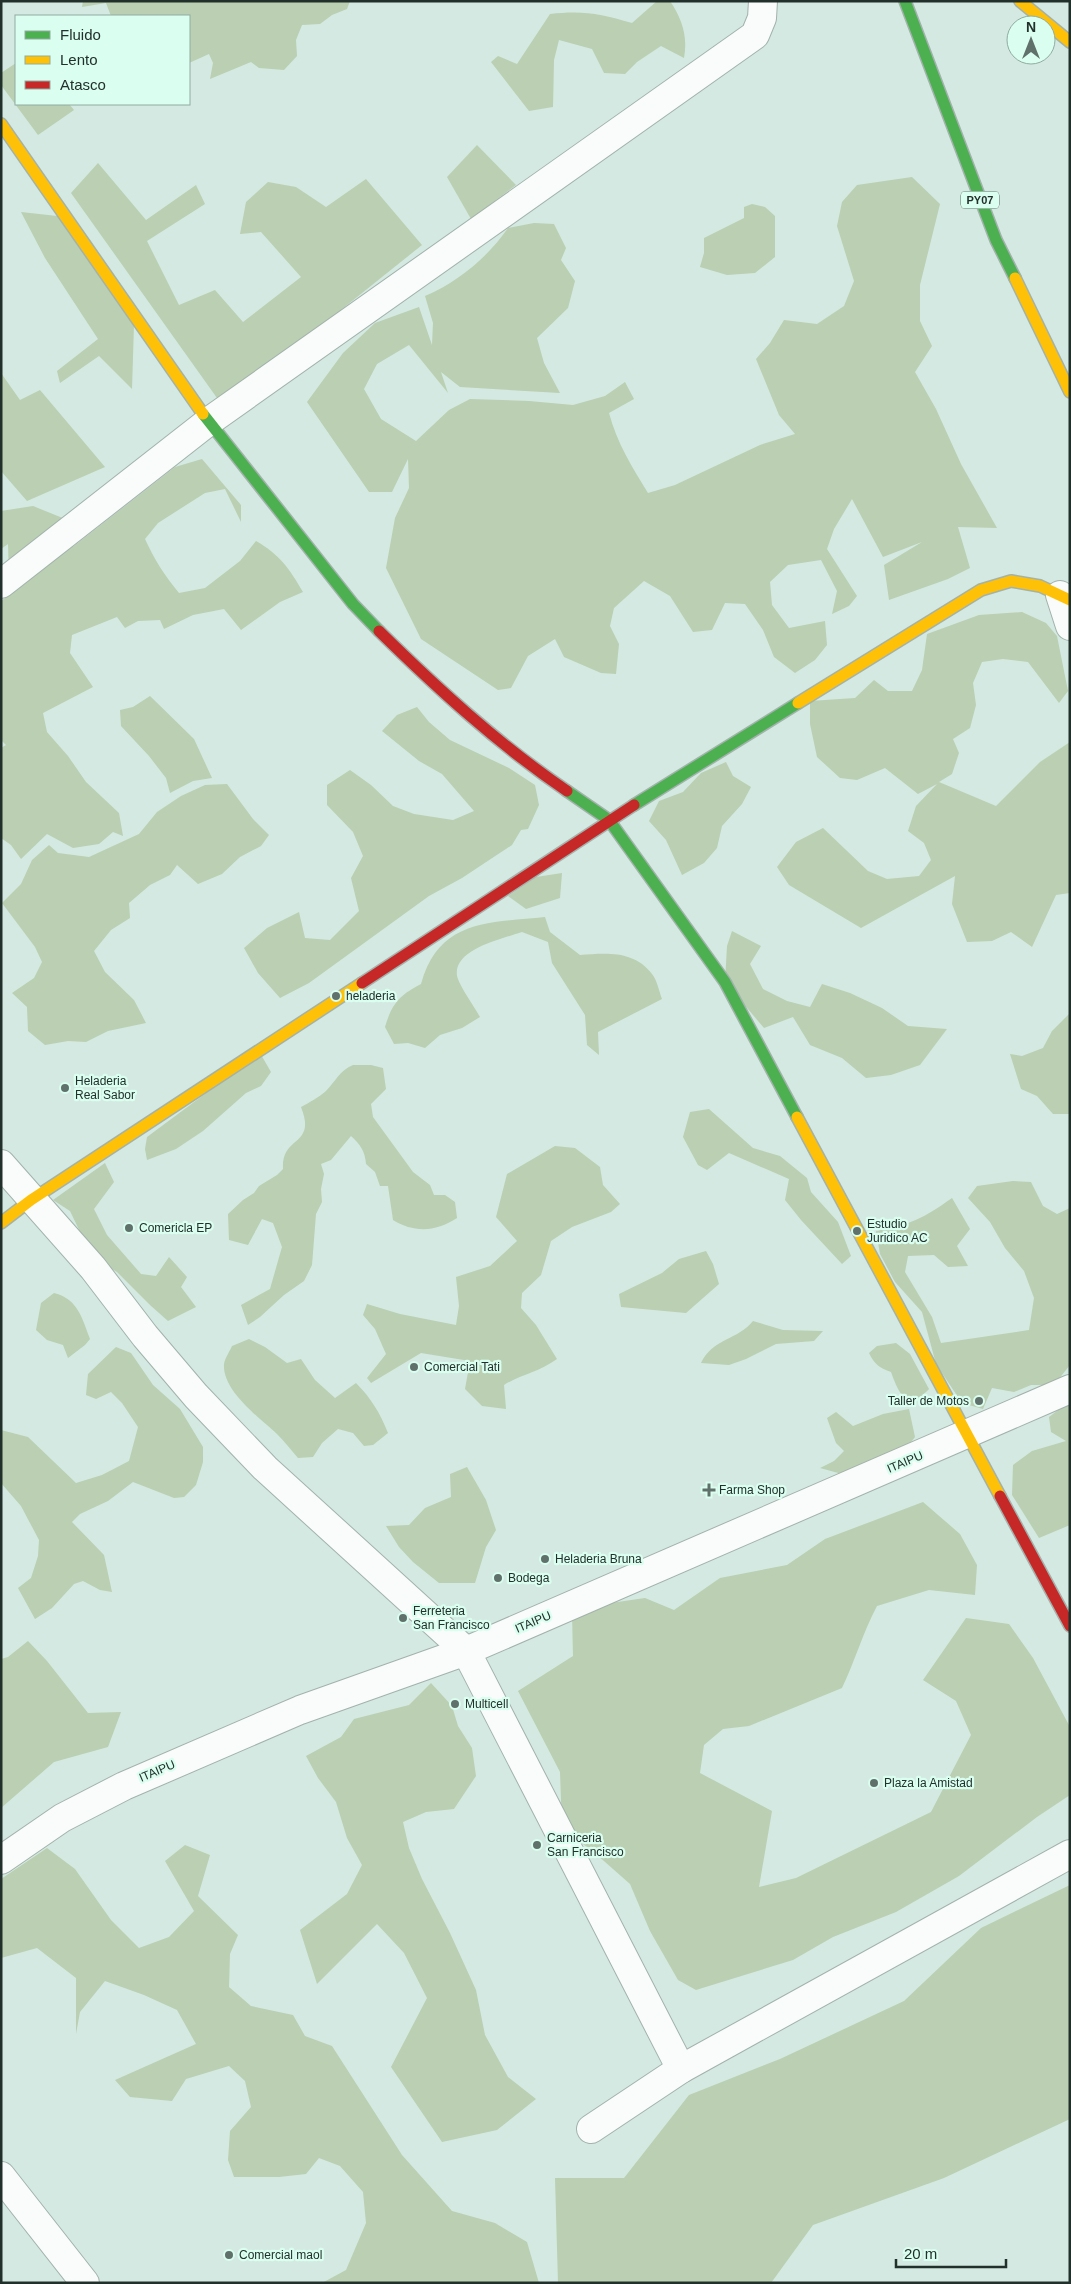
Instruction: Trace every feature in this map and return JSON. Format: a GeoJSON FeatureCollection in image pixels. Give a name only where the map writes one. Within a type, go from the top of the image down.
{"type":"FeatureCollection","features":[{"type":"Feature","properties":{"kind":"main road","name":"PY07"},"geometry":{"type":"LineString","coordinates":[[905,1],[932,79],[996,240],[1070,392]]}},
{"type":"Feature","properties":{"kind":"main road"},"geometry":{"type":"LineString","coordinates":[[1020,1],[1070,42]]}},
{"type":"Feature","properties":{"kind":"main road"},"geometry":{"type":"LineString","coordinates":[[1,124],[208,422],[372,625],[442,693],[488,733],[545,776],[609,820],[725,982],[966,1436],[1070,1626]]}},
{"type":"Feature","properties":{"kind":"main road"},"geometry":{"type":"LineString","coordinates":[[1,1223],[31,1200],[609,820],[981,590],[1011,581],[1040,586],[1065,598]]}},
{"type":"Feature","properties":{"kind":"street"},"geometry":{"type":"LineString","coordinates":[[1,584],[208,422],[755,35],[762,18],[763,1]]}},
{"type":"Feature","properties":{"kind":"street"},"geometry":{"type":"LineString","coordinates":[[1065,598],[1070,626]]}},
{"type":"Feature","properties":{"kind":"street"},"geometry":{"type":"LineString","coordinates":[[1,1164],[93,1268],[145,1336],[196,1396],[237,1439],[265,1468],[466,1651],[681,2069]]}},
{"type":"Feature","properties":{"kind":"street","name":"ITAIPU"},"geometry":{"type":"LineString","coordinates":[[1,1860],[62,1818],[124,1786],[300,1710],[466,1651],[966,1436],[1070,1389]]}},
{"type":"Feature","properties":{"kind":"street"},"geometry":{"type":"LineString","coordinates":[[592,2129],[681,2069],[1070,1854]]}},
{"type":"Feature","properties":{"kind":"street"},"geometry":{"type":"LineString","coordinates":[[1,2176],[86,2283]]}},
{"type":"Feature","properties":{"kind":"green space"},"geometry":{"type":"Polygon","coordinates":[[[83,1],[350,1],[347,9],[332,15],[320,24],[302,25],[296,40],[297,56],[284,70],[259,68],[251,62],[210,79],[213,63],[209,54],[190,63],[190,15],[111,15],[106,3],[82,7],[83,1]]]}},
{"type":"Feature","properties":{"kind":"green space"},"geometry":{"type":"Polygon","coordinates":[[[657,1],[670,1],[678,14],[685,42],[684,58],[661,46],[637,62],[625,74],[604,73],[592,49],[559,40],[554,60],[553,107],[529,111],[491,62],[498,56],[517,64],[550,14],[572,12],[592,14],[632,23],[657,1]]]}},
{"type":"Feature","properties":{"kind":"green space"},"geometry":{"type":"Polygon","coordinates":[[[15,64],[15,104],[1,85],[1,73],[15,64]]]}},
{"type":"Feature","properties":{"kind":"green space"},"geometry":{"type":"Polygon","coordinates":[[[16,105],[70,105],[74,110],[38,135],[16,105]]]}},
{"type":"Feature","properties":{"kind":"green space"},"geometry":{"type":"Polygon","coordinates":[[[477,145],[516,185],[471,219],[447,177],[477,145]]]}},
{"type":"Feature","properties":{"kind":"green space"},"geometry":{"type":"Polygon","coordinates":[[[98,163],[146,220],[196,185],[205,204],[147,241],[179,305],[215,290],[243,322],[301,277],[261,232],[240,234],[246,202],[268,182],[296,187],[326,207],[366,179],[422,245],[222,405],[71,193],[98,163]]]}},
{"type":"Feature","properties":{"kind":"green space"},"geometry":{"type":"Polygon","coordinates":[[[912,177],[940,204],[920,285],[920,321],[932,346],[915,372],[936,409],[961,464],[997,528],[958,527],[970,568],[948,579],[889,600],[884,565],[922,542],[883,557],[852,499],[834,529],[827,549],[857,596],[849,606],[832,614],[837,591],[821,560],[788,565],[770,582],[772,605],[789,628],[825,621],[827,645],[815,660],[795,673],[774,657],[763,630],[745,604],[725,603],[712,630],[693,632],[670,596],[644,581],[614,608],[610,626],[619,644],[616,674],[601,673],[564,657],[555,639],[528,656],[511,688],[498,690],[421,639],[386,568],[395,518],[409,488],[408,459],[392,492],[369,492],[307,402],[343,353],[375,323],[419,307],[432,345],[433,323],[425,296],[449,284],[482,259],[508,228],[534,223],[554,224],[566,248],[561,260],[575,281],[568,308],[537,338],[544,363],[560,393],[460,387],[441,372],[448,393],[409,345],[377,364],[364,389],[381,419],[416,441],[449,410],[470,399],[573,405],[605,396],[625,382],[634,399],[609,413],[621,445],[648,493],[675,485],[760,445],[795,434],[779,415],[756,359],[770,343],[784,320],[817,324],[844,306],[854,281],[837,226],[842,202],[857,185],[912,177]]]}},
{"type":"Feature","properties":{"kind":"green space"},"geometry":{"type":"Polygon","coordinates":[[[752,204],[765,207],[775,216],[775,257],[755,273],[727,275],[700,267],[704,253],[704,238],[744,218],[744,207],[752,204]]]}},
{"type":"Feature","properties":{"kind":"green space"},"geometry":{"type":"Polygon","coordinates":[[[21,212],[66,217],[134,324],[132,389],[99,356],[60,383],[57,371],[98,339],[45,258],[21,212]]]}},
{"type":"Feature","properties":{"kind":"green space"},"geometry":{"type":"Polygon","coordinates":[[[1,373],[20,400],[40,390],[105,467],[27,501],[1,471],[1,373]]]}},
{"type":"Feature","properties":{"kind":"green space"},"geometry":{"type":"Polygon","coordinates":[[[202,459],[241,505],[241,522],[225,489],[205,493],[158,523],[145,539],[164,574],[179,593],[205,588],[240,561],[256,541],[272,551],[293,576],[303,592],[280,602],[241,630],[224,609],[193,615],[164,629],[160,620],[138,621],[125,628],[117,617],[72,635],[70,653],[93,687],[43,713],[47,732],[68,756],[86,782],[119,813],[123,836],[113,832],[99,844],[73,848],[47,834],[21,859],[11,845],[1,838],[1,748],[6,745],[1,740],[1,601],[26,583],[52,557],[74,546],[175,467],[202,459]]]}},
{"type":"Feature","properties":{"kind":"green space"},"geometry":{"type":"Polygon","coordinates":[[[33,506],[75,523],[9,577],[8,544],[1,549],[1,511],[33,506]]]}},
{"type":"Feature","properties":{"kind":"green space"},"geometry":{"type":"Polygon","coordinates":[[[1022,612],[1046,623],[1057,636],[1068,691],[1059,703],[1028,662],[1003,659],[982,662],[973,683],[976,705],[970,728],[953,739],[959,753],[952,774],[939,782],[996,806],[1040,762],[1070,742],[1070,893],[1056,895],[1032,947],[1011,932],[992,941],[967,942],[952,904],[955,876],[861,928],[789,885],[777,867],[796,842],[823,828],[868,871],[887,879],[919,876],[931,860],[924,843],[908,831],[916,806],[937,784],[918,794],[885,768],[857,780],[840,778],[817,757],[810,724],[810,701],[855,698],[874,680],[888,691],[912,691],[922,670],[927,634],[979,615],[1022,612]]]}},
{"type":"Feature","properties":{"kind":"green space"},"geometry":{"type":"Polygon","coordinates":[[[150,696],[194,739],[212,778],[193,781],[170,793],[166,778],[149,756],[121,726],[120,710],[133,707],[150,696]]]}},
{"type":"Feature","properties":{"kind":"green space"},"geometry":{"type":"Polygon","coordinates":[[[417,707],[429,722],[450,740],[509,768],[535,785],[539,805],[528,829],[521,830],[512,845],[462,878],[429,896],[309,983],[280,998],[258,973],[244,948],[267,928],[299,912],[305,938],[330,940],[359,911],[351,878],[363,856],[353,832],[327,805],[327,785],[350,770],[371,785],[393,806],[414,814],[453,820],[474,811],[442,774],[419,761],[382,731],[397,715],[417,707]]]}},
{"type":"Feature","properties":{"kind":"green space"},"geometry":{"type":"Polygon","coordinates":[[[726,762],[733,776],[751,787],[742,804],[722,826],[717,848],[704,863],[682,875],[666,840],[649,821],[659,801],[683,792],[701,773],[726,762]]]}},
{"type":"Feature","properties":{"kind":"green space"},"geometry":{"type":"Polygon","coordinates":[[[227,784],[253,819],[269,835],[261,846],[240,857],[222,874],[198,884],[177,865],[170,875],[150,885],[129,903],[130,918],[111,930],[94,951],[105,972],[134,1000],[146,1023],[108,1031],[86,1042],[68,1041],[45,1045],[28,1031],[27,1007],[12,993],[34,978],[42,962],[35,947],[2,903],[21,884],[32,860],[49,845],[58,853],[89,857],[139,834],[157,812],[181,796],[205,785],[227,784]]]}},
{"type":"Feature","properties":{"kind":"green space"},"geometry":{"type":"Polygon","coordinates":[[[562,873],[560,898],[526,909],[508,896],[536,877],[562,873]]]}},
{"type":"Feature","properties":{"kind":"green space"},"geometry":{"type":"Polygon","coordinates":[[[545,917],[550,932],[580,955],[619,955],[628,957],[645,966],[655,979],[662,999],[598,1032],[599,1055],[587,1045],[585,1015],[552,963],[548,942],[522,932],[480,947],[463,959],[458,967],[457,976],[480,1017],[462,1028],[440,1035],[425,1048],[408,1043],[394,1044],[385,1027],[394,1006],[402,996],[421,984],[429,963],[440,947],[453,936],[469,928],[486,924],[545,917]]]}},
{"type":"Feature","properties":{"kind":"green space"},"geometry":{"type":"Polygon","coordinates":[[[732,931],[761,946],[750,964],[763,989],[787,1001],[810,1007],[822,984],[850,993],[882,1008],[908,1026],[947,1029],[920,1065],[891,1075],[866,1078],[842,1058],[810,1045],[793,1017],[764,1028],[725,982],[727,946],[732,931]]]}},
{"type":"Feature","properties":{"kind":"green space"},"geometry":{"type":"Polygon","coordinates":[[[1070,1013],[1070,1114],[1053,1114],[1037,1096],[1021,1089],[1010,1054],[1022,1056],[1043,1048],[1052,1031],[1070,1013]]]}},
{"type":"Feature","properties":{"kind":"green space"},"geometry":{"type":"Polygon","coordinates":[[[260,1053],[271,1072],[261,1086],[246,1093],[203,1131],[176,1149],[147,1160],[145,1149],[147,1137],[260,1053]]]}},
{"type":"Feature","properties":{"kind":"green space"},"geometry":{"type":"Polygon","coordinates":[[[353,1065],[371,1065],[383,1068],[386,1089],[371,1104],[373,1117],[413,1172],[430,1185],[434,1195],[445,1195],[455,1202],[457,1218],[441,1226],[425,1229],[409,1227],[393,1220],[388,1186],[380,1186],[375,1172],[366,1164],[362,1148],[351,1136],[331,1160],[321,1164],[324,1174],[321,1189],[322,1202],[316,1214],[312,1265],[304,1281],[248,1325],[241,1305],[270,1289],[282,1247],[273,1223],[262,1219],[248,1245],[229,1240],[228,1214],[254,1193],[259,1186],[283,1169],[287,1151],[305,1129],[305,1120],[301,1107],[323,1093],[341,1073],[353,1065]]]}},
{"type":"Feature","properties":{"kind":"green space"},"geometry":{"type":"Polygon","coordinates":[[[709,1109],[753,1148],[780,1156],[807,1178],[811,1192],[838,1222],[851,1256],[842,1264],[801,1220],[785,1200],[789,1179],[729,1153],[707,1170],[698,1165],[683,1137],[690,1112],[709,1109]]]}},
{"type":"Feature","properties":{"kind":"green space"},"geometry":{"type":"Polygon","coordinates":[[[555,1146],[575,1148],[600,1167],[603,1185],[620,1204],[611,1212],[572,1227],[551,1241],[541,1275],[522,1293],[521,1308],[536,1325],[557,1359],[504,1385],[506,1409],[482,1406],[465,1389],[470,1361],[421,1353],[371,1383],[367,1378],[386,1354],[375,1329],[363,1315],[367,1304],[400,1314],[456,1325],[459,1306],[456,1277],[490,1266],[517,1241],[496,1217],[507,1174],[555,1146]]]}},
{"type":"Feature","properties":{"kind":"green space"},"geometry":{"type":"Polygon","coordinates":[[[105,1163],[114,1182],[94,1209],[107,1235],[141,1274],[156,1276],[169,1257],[187,1277],[181,1287],[196,1307],[168,1321],[117,1272],[99,1261],[83,1238],[70,1211],[53,1200],[105,1163]]]}},
{"type":"Feature","properties":{"kind":"green space"},"geometry":{"type":"Polygon","coordinates":[[[1013,1181],[1031,1182],[1043,1206],[1057,1214],[1070,1208],[1070,1365],[1054,1385],[1031,1385],[1014,1392],[992,1388],[983,1409],[962,1403],[936,1364],[922,1312],[895,1282],[880,1254],[876,1231],[916,1220],[952,1198],[970,1229],[957,1246],[968,1266],[948,1267],[934,1255],[908,1256],[905,1272],[932,1317],[941,1343],[1029,1330],[1034,1298],[1024,1271],[1005,1248],[990,1222],[968,1198],[977,1186],[1013,1181]]]}},
{"type":"Feature","properties":{"kind":"green space"},"geometry":{"type":"Polygon","coordinates":[[[706,1251],[713,1264],[719,1284],[686,1313],[621,1307],[619,1294],[662,1273],[679,1259],[706,1251]]]}},
{"type":"Feature","properties":{"kind":"green space"},"geometry":{"type":"Polygon","coordinates":[[[54,1293],[69,1300],[78,1310],[90,1339],[68,1358],[63,1345],[47,1340],[36,1330],[41,1303],[54,1293]]]}},
{"type":"Feature","properties":{"kind":"green space"},"geometry":{"type":"Polygon","coordinates":[[[753,1321],[783,1330],[823,1331],[814,1341],[776,1344],[729,1365],[701,1363],[712,1349],[740,1332],[753,1321]]]}},
{"type":"Feature","properties":{"kind":"green space"},"geometry":{"type":"Polygon","coordinates":[[[249,1339],[265,1347],[287,1363],[301,1359],[315,1380],[335,1398],[356,1383],[375,1406],[388,1433],[373,1445],[364,1446],[353,1433],[338,1429],[322,1443],[313,1457],[298,1458],[277,1434],[243,1403],[229,1384],[225,1374],[225,1359],[232,1346],[249,1339]]]}},
{"type":"Feature","properties":{"kind":"green space"},"geometry":{"type":"Polygon","coordinates":[[[896,1343],[910,1354],[929,1389],[915,1399],[909,1400],[901,1393],[891,1372],[878,1365],[869,1353],[877,1346],[896,1343]]]}},
{"type":"Feature","properties":{"kind":"green space"},"geometry":{"type":"Polygon","coordinates":[[[116,1347],[131,1353],[153,1385],[180,1409],[203,1447],[203,1462],[196,1485],[184,1497],[174,1498],[133,1482],[108,1501],[80,1514],[72,1522],[104,1555],[112,1592],[100,1590],[83,1581],[74,1584],[52,1608],[35,1619],[18,1588],[31,1578],[38,1556],[39,1540],[21,1506],[1,1483],[1,1430],[28,1437],[76,1483],[102,1475],[129,1461],[138,1427],[122,1403],[111,1392],[96,1399],[86,1395],[88,1374],[116,1347]]]}},
{"type":"Feature","properties":{"kind":"green space"},"geometry":{"type":"Polygon","coordinates":[[[1070,1401],[1070,1525],[1039,1538],[1012,1495],[1013,1465],[1032,1451],[1066,1441],[1051,1432],[1049,1417],[1070,1401]]]}},
{"type":"Feature","properties":{"kind":"green space"},"geometry":{"type":"Polygon","coordinates":[[[909,1409],[915,1437],[904,1451],[842,1474],[820,1468],[834,1461],[844,1451],[836,1443],[827,1418],[836,1412],[853,1426],[883,1414],[909,1409]]]}},
{"type":"Feature","properties":{"kind":"green space"},"geometry":{"type":"Polygon","coordinates":[[[467,1467],[486,1500],[496,1530],[486,1547],[475,1583],[439,1583],[413,1562],[399,1547],[386,1526],[409,1525],[425,1508],[451,1497],[450,1474],[467,1467]]]}},
{"type":"Feature","properties":{"kind":"green space"},"geometry":{"type":"Polygon","coordinates":[[[923,1502],[960,1534],[977,1565],[975,1595],[929,1590],[877,1606],[842,1688],[749,1726],[723,1729],[704,1745],[700,1773],[772,1811],[759,1887],[796,1878],[931,1812],[971,1735],[956,1701],[923,1680],[966,1618],[1009,1624],[1033,1658],[1070,1727],[1070,1795],[1037,1817],[959,1876],[896,1912],[833,1937],[793,1960],[696,1990],[678,1980],[650,1931],[630,1884],[596,1854],[562,1828],[560,1772],[518,1691],[573,1656],[572,1613],[604,1604],[645,1598],[674,1610],[720,1578],[787,1565],[825,1539],[923,1502]]]}},
{"type":"Feature","properties":{"kind":"green space"},"geometry":{"type":"Polygon","coordinates":[[[28,1641],[47,1661],[88,1713],[121,1712],[108,1747],[54,1762],[1,1808],[1,1659],[8,1657],[28,1641]]]}},
{"type":"Feature","properties":{"kind":"green space"},"geometry":{"type":"Polygon","coordinates":[[[431,1683],[452,1706],[458,1726],[472,1748],[476,1776],[454,1809],[426,1812],[403,1822],[409,1848],[476,1990],[485,2035],[508,2077],[536,2099],[497,2130],[442,2142],[391,2067],[427,1998],[404,1953],[377,1924],[317,1984],[300,1930],[347,1894],[362,1865],[347,1838],[336,1802],[318,1778],[306,1756],[341,1737],[354,1719],[409,1705],[431,1683]]]}},
{"type":"Feature","properties":{"kind":"green space"},"geometry":{"type":"Polygon","coordinates":[[[185,1845],[210,1855],[198,1896],[238,1935],[230,1954],[229,1987],[251,2006],[293,2015],[305,2036],[332,2046],[402,2155],[452,2211],[495,2223],[527,2242],[539,2283],[322,2283],[346,2270],[366,2223],[363,2192],[340,2166],[319,2158],[306,2174],[279,2177],[234,2177],[228,2160],[230,2131],[251,2107],[245,2081],[229,2066],[186,2079],[172,2101],[130,2097],[115,2080],[196,2044],[177,2010],[144,1995],[105,1981],[80,2012],[76,2034],[76,1978],[37,1948],[1,1958],[1,1879],[47,1848],[75,1869],[111,1920],[139,1948],[169,1937],[194,1911],[165,1861],[185,1845]]]}},
{"type":"Feature","properties":{"kind":"green space"},"geometry":{"type":"Polygon","coordinates":[[[1070,1885],[1070,2119],[944,2178],[813,2225],[771,2283],[558,2283],[555,2178],[624,2178],[689,2095],[780,2059],[904,2001],[981,1928],[1070,1885]]]}},
{"type":"Feature","properties":{"kind":"traffic: fast"},"geometry":{"type":"LineString","coordinates":[[905,1],[996,240],[1015,278]]}},
{"type":"Feature","properties":{"kind":"traffic: fast"},"geometry":{"type":"LineString","coordinates":[[203,414],[353,604],[379,631]]}},
{"type":"Feature","properties":{"kind":"traffic: fast"},"geometry":{"type":"LineString","coordinates":[[634,805],[798,703]]}},
{"type":"Feature","properties":{"kind":"traffic: fast"},"geometry":{"type":"LineString","coordinates":[[567,791],[609,820],[725,982],[797,1117]]}},
{"type":"Feature","properties":{"kind":"traffic: slow"},"geometry":{"type":"LineString","coordinates":[[1020,1],[1070,42]]}},
{"type":"Feature","properties":{"kind":"traffic: slow"},"geometry":{"type":"LineString","coordinates":[[1,124],[203,414]]}},
{"type":"Feature","properties":{"kind":"traffic: slow"},"geometry":{"type":"LineString","coordinates":[[1015,278],[1070,392]]}},
{"type":"Feature","properties":{"kind":"traffic: slow"},"geometry":{"type":"LineString","coordinates":[[798,703],[981,590],[1011,581],[1040,586],[1070,600]]}},
{"type":"Feature","properties":{"kind":"traffic: slow"},"geometry":{"type":"LineString","coordinates":[[1,1223],[31,1200],[362,983]]}},
{"type":"Feature","properties":{"kind":"traffic: slow"},"geometry":{"type":"LineString","coordinates":[[797,1117],[1000,1496]]}},
{"type":"Feature","properties":{"kind":"traffic: jam"},"geometry":{"type":"LineString","coordinates":[[379,631],[469,715],[567,791]]}},
{"type":"Feature","properties":{"kind":"traffic: jam"},"geometry":{"type":"LineString","coordinates":[[362,983],[634,805]]}},
{"type":"Feature","properties":{"kind":"traffic: jam"},"geometry":{"type":"LineString","coordinates":[[1000,1496],[1070,1626]]}},
{"type":"Feature","properties":{"kind":"place","name":"heladeria"},"geometry":{"type":"Point","coordinates":[336,996]}},
{"type":"Feature","properties":{"kind":"place","name":"Heladeria Real Sabor"},"geometry":{"type":"Point","coordinates":[65,1088]}},
{"type":"Feature","properties":{"kind":"place","name":"Comericla EP"},"geometry":{"type":"Point","coordinates":[129,1228]}},
{"type":"Feature","properties":{"kind":"place","name":"Estudio Juridico AC"},"geometry":{"type":"Point","coordinates":[857,1231]}},
{"type":"Feature","properties":{"kind":"place","name":"Comercial Tati"},"geometry":{"type":"Point","coordinates":[414,1367]}},
{"type":"Feature","properties":{"kind":"place","name":"Taller de Motos"},"geometry":{"type":"Point","coordinates":[979,1401]}},
{"type":"Feature","properties":{"kind":"place","name":"Farma Shop"},"geometry":{"type":"Point","coordinates":[709,1490]}},
{"type":"Feature","properties":{"kind":"place","name":"Heladeria Bruna"},"geometry":{"type":"Point","coordinates":[545,1559]}},
{"type":"Feature","properties":{"kind":"place","name":"Bodega"},"geometry":{"type":"Point","coordinates":[498,1578]}},
{"type":"Feature","properties":{"kind":"place","name":"Ferreteria San Francisco"},"geometry":{"type":"Point","coordinates":[403,1618]}},
{"type":"Feature","properties":{"kind":"place","name":"Multicell"},"geometry":{"type":"Point","coordinates":[455,1704]}},
{"type":"Feature","properties":{"kind":"place","name":"Plaza la Amistad"},"geometry":{"type":"Point","coordinates":[874,1783]}},
{"type":"Feature","properties":{"kind":"place","name":"Carniceria San Francisco"},"geometry":{"type":"Point","coordinates":[537,1845]}},
{"type":"Feature","properties":{"kind":"place","name":"Comercial maol"},"geometry":{"type":"Point","coordinates":[229,2255]}}]}
